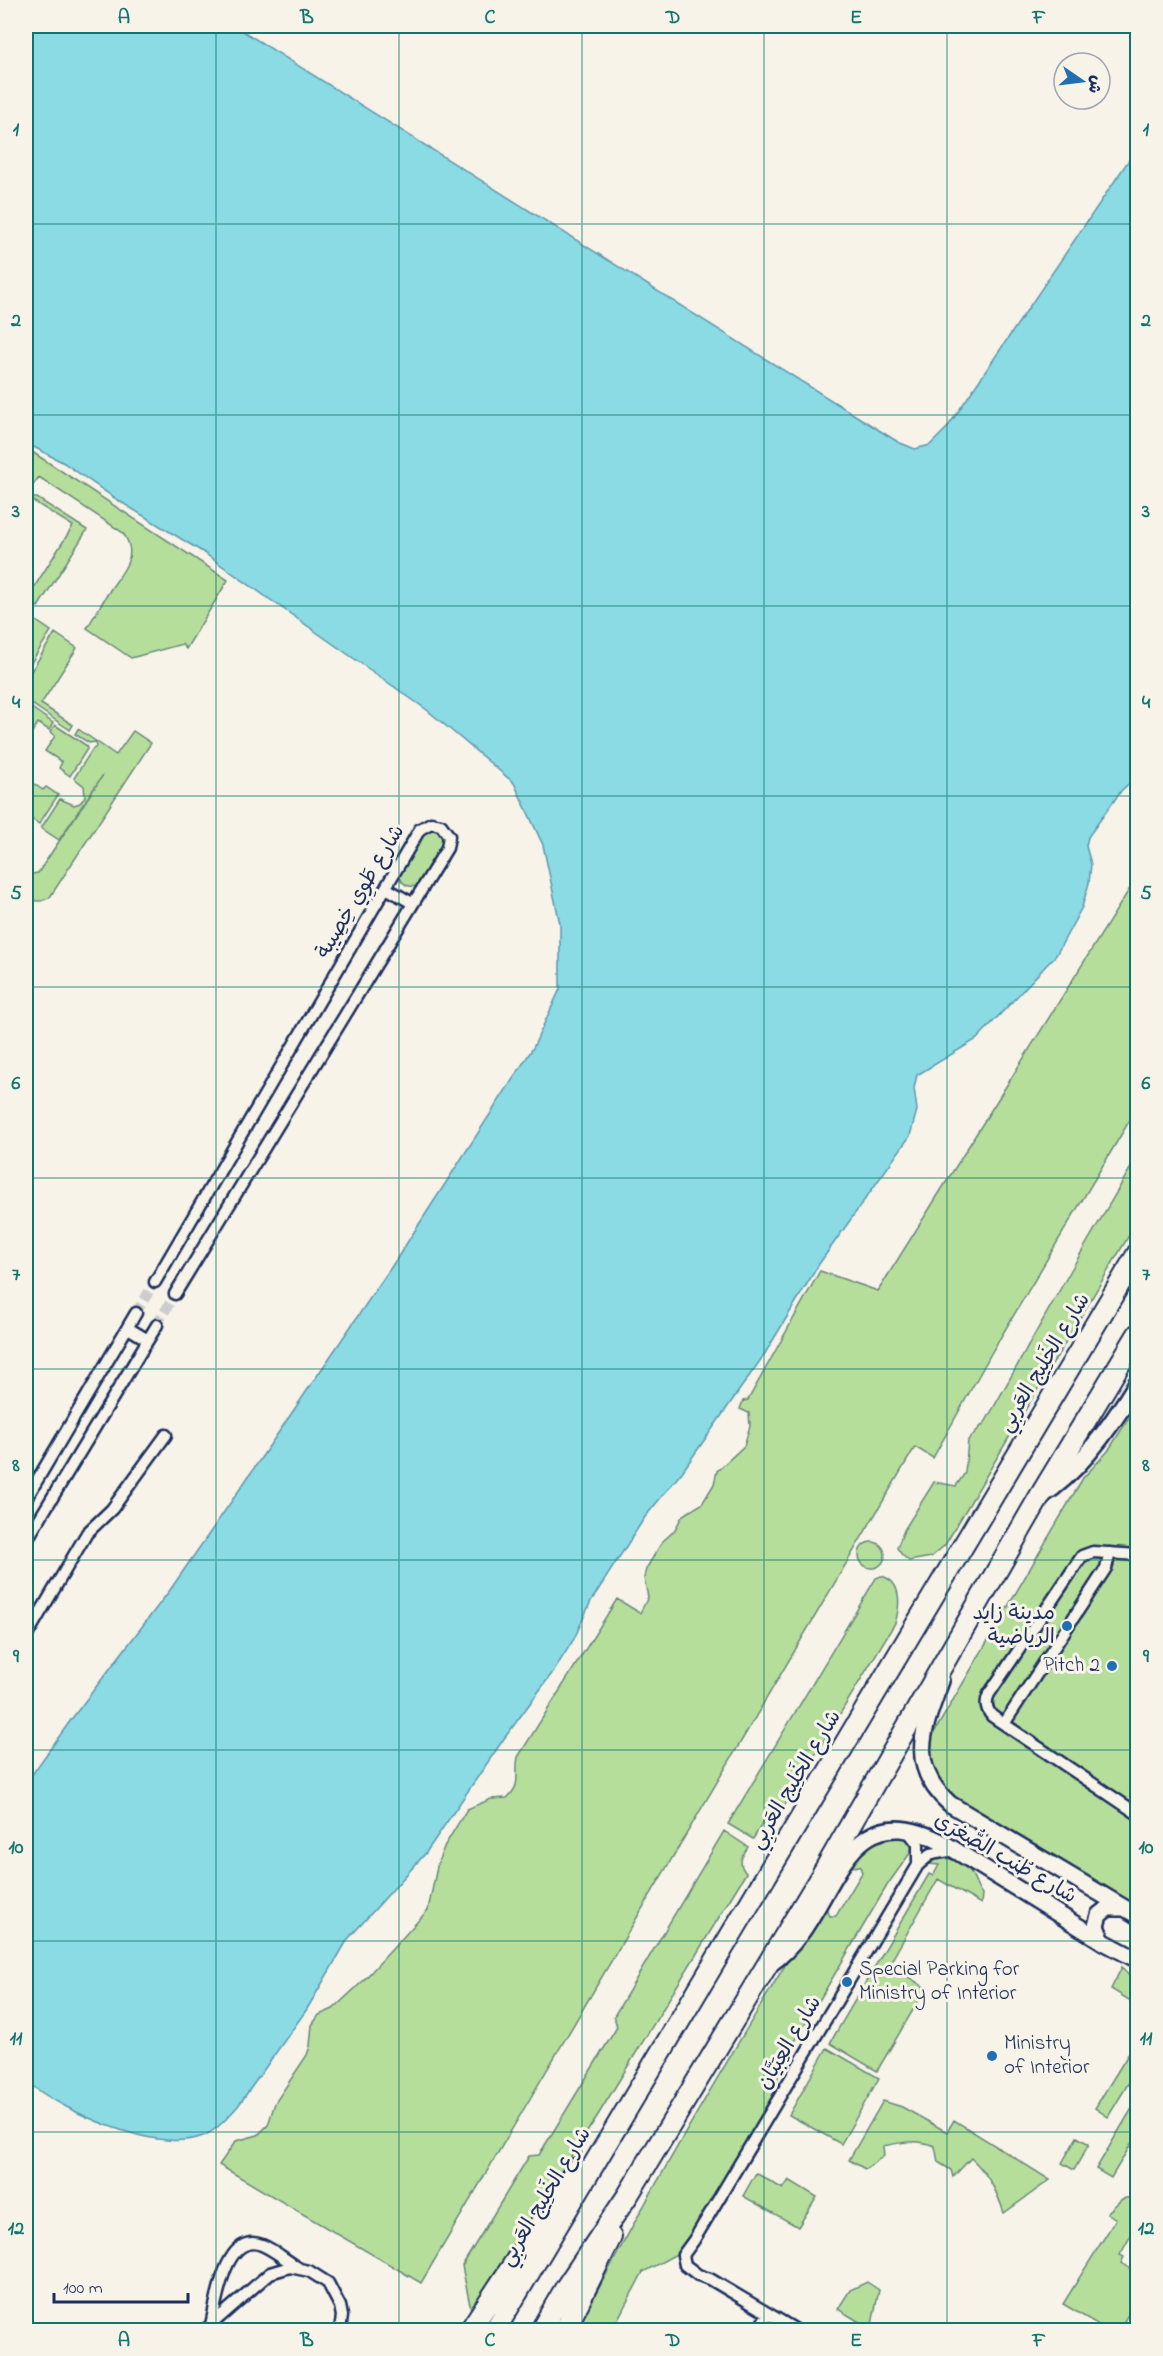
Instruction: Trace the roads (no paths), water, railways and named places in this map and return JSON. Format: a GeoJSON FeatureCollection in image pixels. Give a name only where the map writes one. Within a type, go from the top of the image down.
{"type":"FeatureCollection","features":[{"type":"Feature","properties":{"kind":"highway","name":"شارع الخَلِيج العَربِي"},"geometry":{"type":"LineString","coordinates":[[495,2331],[967,1542],[1137,1253]]}},
{"type":"Feature","properties":{"kind":"highway"},"geometry":{"type":"LineString","coordinates":[[541,2331],[566,2287],[628,2195],[765,1967],[1137,1334]]}},
{"type":"Feature","properties":{"kind":"highway"},"geometry":{"type":"LineString","coordinates":[[470,2331],[605,2124],[617,2108],[642,2083]]}},
{"type":"Feature","properties":{"kind":"highway"},"geometry":{"type":"LineString","coordinates":[[565,2331],[598,2267],[628,2195]]}},
{"type":"Feature","properties":{"kind":"main road"},"geometry":{"type":"LineString","coordinates":[[1040,1496],[1061,1481],[1079,1463],[1124,1405],[1137,1383]]}},
{"type":"Feature","properties":{"kind":"street","name":"شارع طَوِي خِصِيبة"},"geometry":{"type":"LineString","coordinates":[[155,1282],[420,829],[431,823],[444,827],[449,836],[447,848],[175,1294]]}},
{"type":"Feature","properties":{"kind":"street"},"geometry":{"type":"LineString","coordinates":[[386,888],[412,903]]}},
{"type":"Feature","properties":{"kind":"street"},"geometry":{"type":"LineString","coordinates":[[26,1499],[136,1313]]}},
{"type":"Feature","properties":{"kind":"street"},"geometry":{"type":"LineString","coordinates":[[26,1541],[157,1325]]}},
{"type":"Feature","properties":{"kind":"street"},"geometry":{"type":"LineString","coordinates":[[128,1328],[148,1340]]}},
{"type":"Feature","properties":{"kind":"street"},"geometry":{"type":"LineString","coordinates":[[26,1637],[87,1533],[112,1509],[166,1436]]}},
{"type":"Feature","properties":{"kind":"street"},"geometry":{"type":"LineString","coordinates":[[1137,1555],[1089,1552],[1079,1559],[989,1694],[987,1705],[989,1713],[1004,1724],[1137,1814]]}},
{"type":"Feature","properties":{"kind":"street"},"geometry":{"type":"LineString","coordinates":[[1004,1724],[1106,1568],[1110,1553]]}},
{"type":"Feature","properties":{"kind":"street","name":"شارع طُنب الصُّغرَى"},"geometry":{"type":"LineString","coordinates":[[954,1647],[923,1733],[922,1760],[932,1784],[950,1804],[1131,1912]]}},
{"type":"Feature","properties":{"kind":"street","name":"شارع طُنب الصُّغرَى"},"geometry":{"type":"LineString","coordinates":[[765,1967],[783,1955],[797,1939],[855,1847],[878,1831],[891,1828],[905,1828],[929,1836],[1137,1960]]}},
{"type":"Feature","properties":{"kind":"street"},"geometry":{"type":"LineString","coordinates":[[905,1828],[918,1844],[918,1865]]}},
{"type":"Feature","properties":{"kind":"street"},"geometry":{"type":"LineString","coordinates":[[918,1865],[931,1854],[955,1850]]}},
{"type":"Feature","properties":{"kind":"street","name":"شارع العِبَيَّان"},"geometry":{"type":"LineString","coordinates":[[796,2331],[710,2279],[691,2261],[690,2255],[694,2240],[918,1865]]}},
{"type":"Feature","properties":{"kind":"street"},"geometry":{"type":"LineString","coordinates":[[1102,1941],[1096,1926],[1100,1916],[1108,1908],[1131,1912]]}},
{"type":"Feature","properties":{"kind":"street"},"geometry":{"type":"LineString","coordinates":[[208,2328],[229,2260],[242,2247],[255,2243],[328,2283],[340,2306],[342,2316],[340,2331]]}},
{"type":"Feature","properties":{"kind":"street"},"geometry":{"type":"LineString","coordinates":[[208,2328],[270,2273],[283,2268],[298,2267]]}},
{"type":"Feature","properties":{"kind":"street"},"geometry":{"type":"LineString","coordinates":[[758,2331],[768,2314]]}},
{"type":"Feature","properties":{"kind":"water"},"geometry":{"type":"Polygon","coordinates":[[[26,26],[235,26],[898,442],[915,449],[930,445],[947,428],[1137,148],[1137,776],[1121,791],[1088,837],[1086,846],[1091,864],[1089,883],[1082,907],[1056,955],[977,1039],[917,1075],[914,1088],[917,1110],[910,1136],[819,1264],[764,1355],[682,1472],[645,1517],[591,1601],[574,1639],[553,1672],[425,1854],[348,1939],[307,2009],[238,2106],[213,2131],[203,2136],[183,2140],[161,2139],[110,2126],[62,2105],[26,2081],[26,1783],[170,1590],[231,1502],[392,1266],[533,1048],[560,989],[560,924],[543,845],[514,783],[427,710],[201,551],[116,499],[64,463],[26,443],[26,26]]]}},
{"type":"Feature","properties":{"kind":"tunnel"},"geometry":{"type":"LineString","coordinates":[[136,1313],[155,1282]]}},
{"type":"Feature","properties":{"kind":"tunnel"},"geometry":{"type":"LineString","coordinates":[[157,1325],[175,1294]]}},
{"type":"Feature","properties":{"kind":"place","name":"مدينة زايد الرياضية"},"geometry":{"type":"Point","coordinates":[1067,1626]}},
{"type":"Feature","properties":{"kind":"place","name":"Pitch 2"},"geometry":{"type":"Point","coordinates":[1112,1666]}},
{"type":"Feature","properties":{"kind":"place","name":"Special Parking for Ministry of Interior"},"geometry":{"type":"Point","coordinates":[847,1982]}},
{"type":"Feature","properties":{"kind":"place","name":"Ministry of Interior"},"geometry":{"type":"Point","coordinates":[992,2056]}}]}
